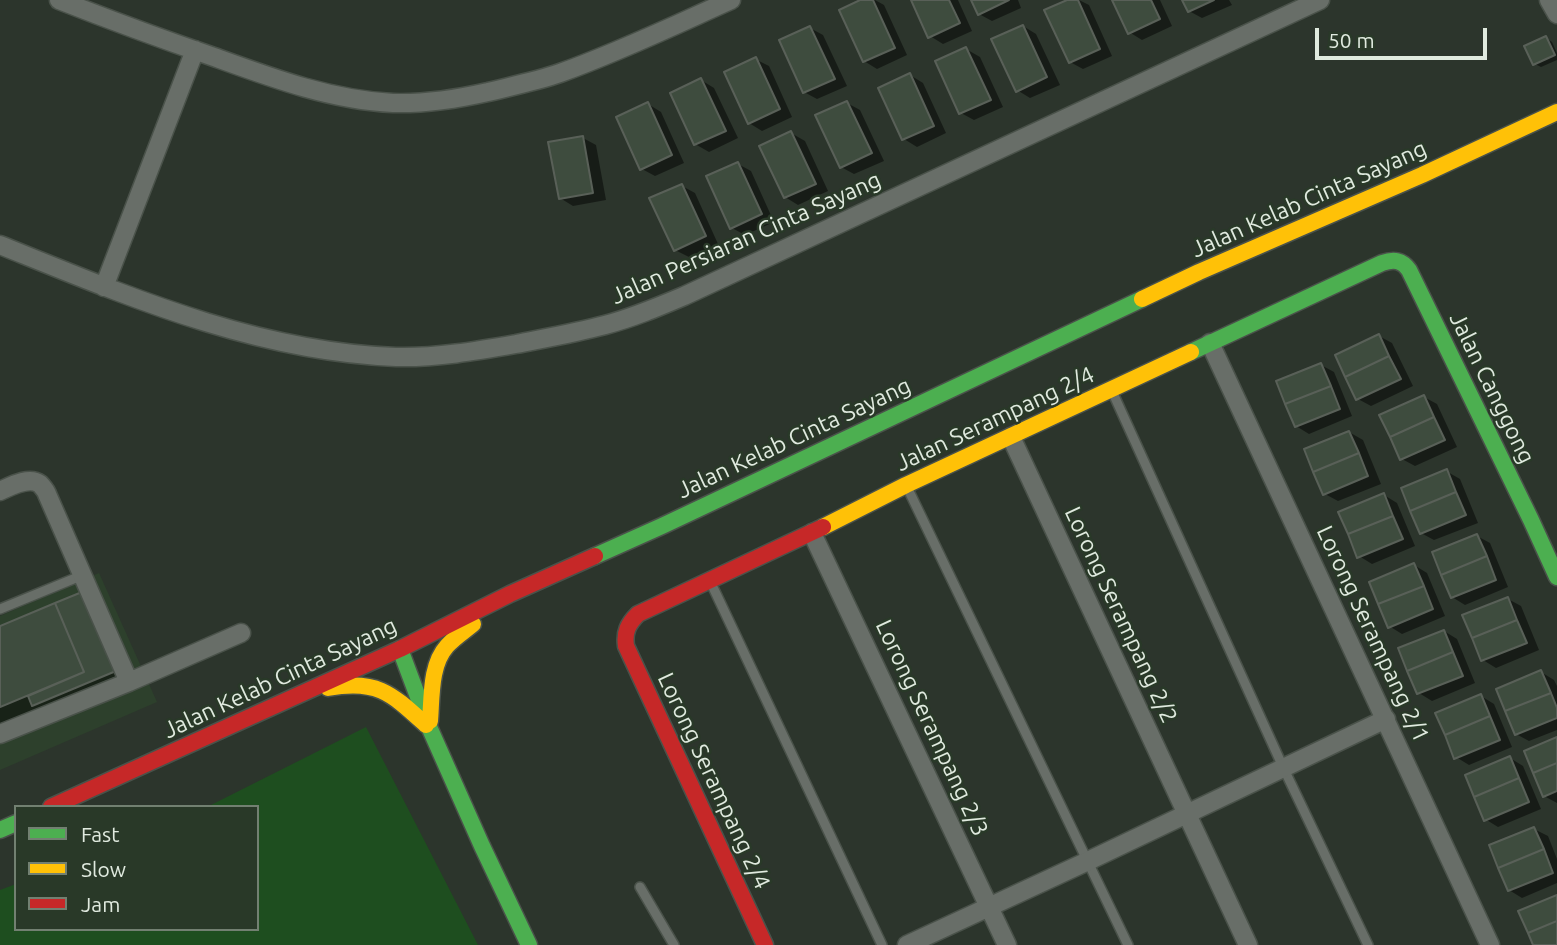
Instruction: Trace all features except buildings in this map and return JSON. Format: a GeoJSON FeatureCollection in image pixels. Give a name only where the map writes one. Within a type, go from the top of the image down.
{"type":"FeatureCollection","features":[{"type":"Feature","properties":{"kind":"main road","name":"Jalan Kelab Cinta Sayang"},"geometry":{"type":"LineString","coordinates":[[55,805],[400,649],[510,594],[674,520],[1199,272],[1422,175],[1557,112]]}},
{"type":"Feature","properties":{"kind":"main road","name":"Jalan Serampang 2/4"},"geometry":{"type":"LineString","coordinates":[[624,636],[625,627],[638,614],[1210,343],[1391,259],[1399,260]]}},
{"type":"Feature","properties":{"kind":"main road","name":"Jalan Canggong"},"geometry":{"type":"LineString","coordinates":[[1399,260],[1409,270],[1557,577]]}},
{"type":"Feature","properties":{"kind":"main road"},"geometry":{"type":"LineString","coordinates":[[430,729],[433,683],[438,662],[446,647],[510,594]]}},
{"type":"Feature","properties":{"kind":"main road","name":"Lorong Serampang 2/4"},"geometry":{"type":"LineString","coordinates":[[624,636],[626,646],[765,945]]}},
{"type":"Feature","properties":{"kind":"main road"},"geometry":{"type":"LineString","coordinates":[[400,649],[430,729],[529,945]]}},
{"type":"Feature","properties":{"kind":"main road"},"geometry":{"type":"LineString","coordinates":[[299,695],[337,686],[379,688],[396,698],[430,729]]}},
{"type":"Feature","properties":{"kind":"street"},"geometry":{"type":"LineString","coordinates":[[59,0],[276,80],[327,93],[396,103],[436,101],[513,86],[560,73],[732,0]]}},
{"type":"Feature","properties":{"kind":"street","name":"Jalan Persiaran Cinta Sayang"},"geometry":{"type":"LineString","coordinates":[[0,245],[104,287],[226,329],[289,343],[359,354],[412,357],[480,351],[595,327],[644,313],[740,272],[1320,0]]}},
{"type":"Feature","properties":{"kind":"street"},"geometry":{"type":"LineString","coordinates":[[1549,0],[1557,14]]}},
{"type":"Feature","properties":{"kind":"street"},"geometry":{"type":"LineString","coordinates":[[104,287],[195,50]]}},
{"type":"Feature","properties":{"kind":"street","name":"Lorong Serampang 2/1"},"geometry":{"type":"LineString","coordinates":[[1210,343],[1490,945]]}},
{"type":"Feature","properties":{"kind":"street","name":"Lorong Serampang 2/2"},"geometry":{"type":"LineString","coordinates":[[1011,437],[1248,945]]}},
{"type":"Feature","properties":{"kind":"street"},"geometry":{"type":"LineString","coordinates":[[0,491],[27,481],[41,484],[129,681]]}},
{"type":"Feature","properties":{"kind":"street","name":"Lorong Serampang 2/3"},"geometry":{"type":"LineString","coordinates":[[812,533],[1007,945]]}},
{"type":"Feature","properties":{"kind":"street"},"geometry":{"type":"LineString","coordinates":[[0,734],[241,633]]}},
{"type":"Feature","properties":{"kind":"street"},"geometry":{"type":"LineString","coordinates":[[907,945],[1386,719]]}},
{"type":"Feature","properties":{"kind":"lane"},"geometry":{"type":"LineString","coordinates":[[1111,390],[1283,767],[1368,945]]}},
{"type":"Feature","properties":{"kind":"lane"},"geometry":{"type":"LineString","coordinates":[[906,485],[1128,945]]}},
{"type":"Feature","properties":{"kind":"lane"},"geometry":{"type":"LineString","coordinates":[[0,609],[83,575]]}},
{"type":"Feature","properties":{"kind":"lane"},"geometry":{"type":"LineString","coordinates":[[710,581],[882,945]]}},
{"type":"Feature","properties":{"kind":"lane"},"geometry":{"type":"LineString","coordinates":[[640,887],[674,945]]}},
{"type":"Feature","properties":{"kind":"shaded area"},"geometry":{"type":"Polygon","coordinates":[[[99,573],[157,702],[0,770],[0,616],[99,573]]]}},
{"type":"Feature","properties":{"kind":"green space"},"geometry":{"type":"Polygon","coordinates":[[[366,727],[478,945],[0,945],[0,890],[14,885],[14,931],[259,931],[259,805],[211,805],[366,727]]]}},
{"type":"Feature","properties":{"kind":"traffic: fast"},"geometry":{"type":"LineString","coordinates":[[1191,352],[1382,263],[1401,262],[1409,270],[1557,577]]}},
{"type":"Feature","properties":{"kind":"traffic: fast"},"geometry":{"type":"LineString","coordinates":[[595,556],[1142,299]]}},
{"type":"Feature","properties":{"kind":"traffic: fast"},"geometry":{"type":"LineString","coordinates":[[400,649],[430,729],[529,945]]}},
{"type":"Feature","properties":{"kind":"traffic: fast"},"geometry":{"type":"LineString","coordinates":[[0,830],[14,824]]}},
{"type":"Feature","properties":{"kind":"traffic: slow"},"geometry":{"type":"LineString","coordinates":[[1142,299],[1557,112]]}},
{"type":"Feature","properties":{"kind":"traffic: slow"},"geometry":{"type":"LineString","coordinates":[[823,527],[906,485],[1191,352]]}},
{"type":"Feature","properties":{"kind":"traffic: slow"},"geometry":{"type":"LineString","coordinates":[[430,721],[437,662],[447,646],[473,624]]}},
{"type":"Feature","properties":{"kind":"traffic: slow"},"geometry":{"type":"LineString","coordinates":[[328,688],[359,685],[382,691],[403,704],[426,725]]}},
{"type":"Feature","properties":{"kind":"traffic: jam"},"geometry":{"type":"LineString","coordinates":[[765,945],[626,646],[626,632],[638,614],[823,527]]}},
{"type":"Feature","properties":{"kind":"traffic: jam"},"geometry":{"type":"LineString","coordinates":[[55,805],[400,649],[510,594],[595,556]]}}]}
